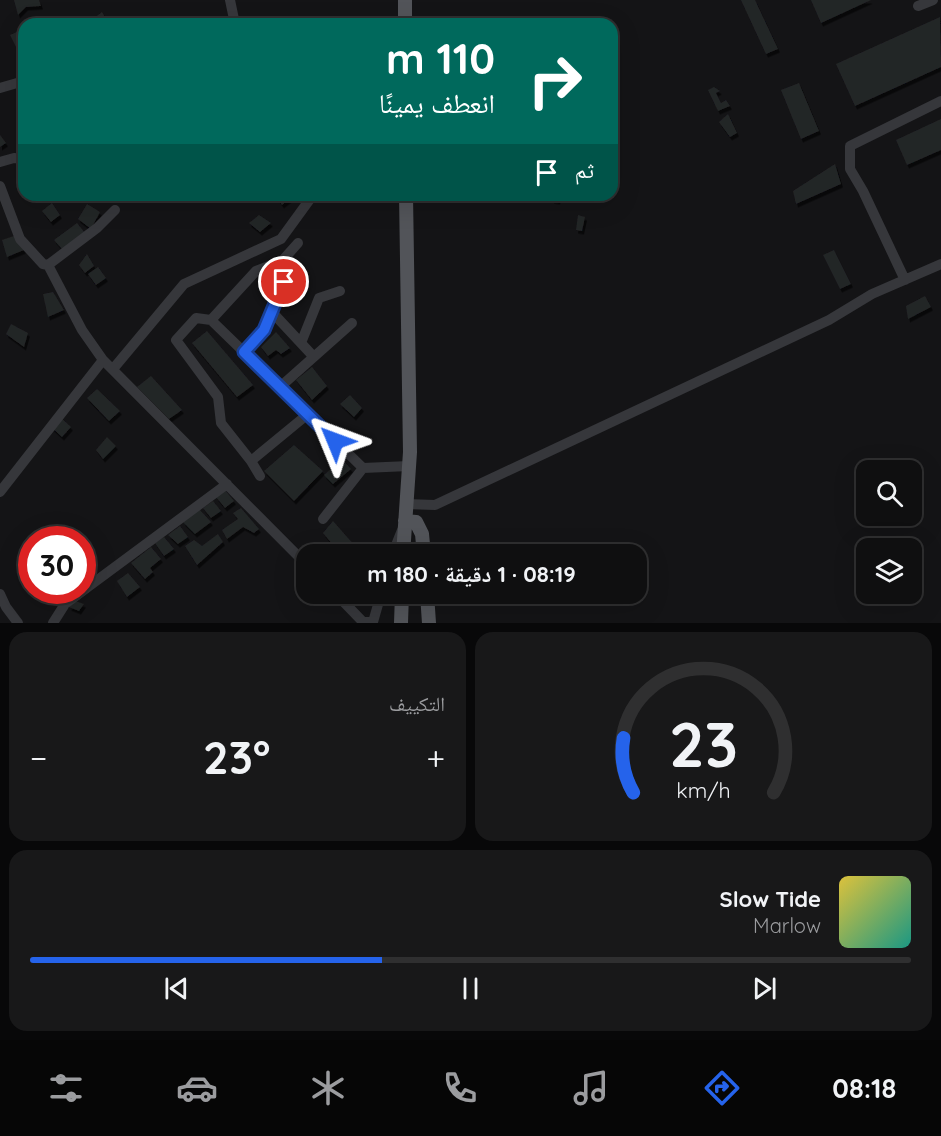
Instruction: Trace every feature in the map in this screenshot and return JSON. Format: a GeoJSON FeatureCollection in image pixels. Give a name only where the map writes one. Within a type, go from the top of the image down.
{"type":"FeatureCollection","features":[{"type":"Feature","properties":{"kind":"main road"},"geometry":{"type":"LineString","coordinates":[[405,0],[405,18]]}},
{"type":"Feature","properties":{"kind":"main road"},"geometry":{"type":"LineString","coordinates":[[404,544],[409,466],[406,201]]}},
{"type":"Feature","properties":{"kind":"main road"},"geometry":{"type":"LineString","coordinates":[[405,520],[416,522],[422,534],[423,544]]}},
{"type":"Feature","properties":{"kind":"main road"},"geometry":{"type":"LineString","coordinates":[[401,623],[402,604]]}},
{"type":"Feature","properties":{"kind":"main road"},"geometry":{"type":"LineString","coordinates":[[428,604],[429,623]]}},
{"type":"Feature","properties":{"kind":"street"},"geometry":{"type":"LineString","coordinates":[[230,0],[234,18]]}},
{"type":"Feature","properties":{"kind":"street"},"geometry":{"type":"LineString","coordinates":[[918,6],[933,0]]}},
{"type":"Feature","properties":{"kind":"street"},"geometry":{"type":"LineString","coordinates":[[0,88],[18,83]]}},
{"type":"Feature","properties":{"kind":"street"},"geometry":{"type":"LineString","coordinates":[[905,280],[863,191],[850,170],[850,146],[941,101]]}},
{"type":"Feature","properties":{"kind":"street"},"geometry":{"type":"LineString","coordinates":[[0,162],[18,158]]}},
{"type":"Feature","properties":{"kind":"street"},"geometry":{"type":"LineString","coordinates":[[0,186],[20,239],[43,264],[48,265],[82,330],[103,360],[296,554]]}},
{"type":"Feature","properties":{"kind":"street"},"geometry":{"type":"LineString","coordinates":[[113,369],[184,284],[281,239],[305,201]]}},
{"type":"Feature","properties":{"kind":"street"},"geometry":{"type":"LineString","coordinates":[[48,265],[97,228],[115,210]]}},
{"type":"Feature","properties":{"kind":"street"},"geometry":{"type":"LineString","coordinates":[[211,320],[256,271],[282,261],[298,243]]}},
{"type":"Feature","properties":{"kind":"street"},"geometry":{"type":"LineString","coordinates":[[244,352],[264,330],[272,312],[290,266],[282,261]]}},
{"type":"Feature","properties":{"kind":"street"},"geometry":{"type":"LineString","coordinates":[[406,504],[435,505],[829,320],[872,294],[941,264]]}},
{"type":"Feature","properties":{"kind":"street"},"geometry":{"type":"LineString","coordinates":[[301,343],[319,298],[340,291]]}},
{"type":"Feature","properties":{"kind":"street"},"geometry":{"type":"LineString","coordinates":[[272,312],[313,356]]}},
{"type":"Feature","properties":{"kind":"street"},"geometry":{"type":"LineString","coordinates":[[260,476],[251,461],[220,423],[218,397],[176,340],[196,318],[211,320],[363,468],[409,466]]}},
{"type":"Feature","properties":{"kind":"street"},"geometry":{"type":"LineString","coordinates":[[280,387],[352,323]]}},
{"type":"Feature","properties":{"kind":"street"},"geometry":{"type":"LineString","coordinates":[[0,492],[103,360]]}},
{"type":"Feature","properties":{"kind":"street"},"geometry":{"type":"LineString","coordinates":[[251,461],[308,414]]}},
{"type":"Feature","properties":{"kind":"street"},"geometry":{"type":"LineString","coordinates":[[323,519],[363,468]]}},
{"type":"Feature","properties":{"kind":"street"},"geometry":{"type":"LineString","coordinates":[[53,623],[65,604],[227,484]]}},
{"type":"Feature","properties":{"kind":"street"},"geometry":{"type":"LineString","coordinates":[[396,544],[405,520]]}},
{"type":"Feature","properties":{"kind":"street"},"geometry":{"type":"LineString","coordinates":[[0,594],[18,623]]}},
{"type":"Feature","properties":{"kind":"street"},"geometry":{"type":"LineString","coordinates":[[346,604],[363,622],[373,622],[378,604]]}},
{"type":"Feature","properties":{"kind":"building"},"geometry":{"type":"Polygon","coordinates":[[[14,0],[39,0],[41,6],[26,7],[18,15],[14,0]]]}},
{"type":"Feature","properties":{"kind":"building"},"geometry":{"type":"Polygon","coordinates":[[[741,0],[755,0],[778,49],[766,54],[741,0]]]}},
{"type":"Feature","properties":{"kind":"building"},"geometry":{"type":"Polygon","coordinates":[[[811,0],[871,0],[821,23],[811,0]]]}},
{"type":"Feature","properties":{"kind":"building"},"geometry":{"type":"Polygon","coordinates":[[[102,12],[106,18],[94,18],[102,12]]]}},
{"type":"Feature","properties":{"kind":"building"},"geometry":{"type":"Polygon","coordinates":[[[940,17],[941,67],[855,106],[836,64],[940,17]]]}},
{"type":"Feature","properties":{"kind":"building"},"geometry":{"type":"Polygon","coordinates":[[[18,32],[18,51],[10,35],[18,32]]]}},
{"type":"Feature","properties":{"kind":"building"},"geometry":{"type":"Polygon","coordinates":[[[799,83],[819,131],[801,139],[781,90],[799,83]]]}},
{"type":"Feature","properties":{"kind":"building"},"geometry":{"type":"Polygon","coordinates":[[[714,87],[720,91],[716,93],[721,103],[726,100],[730,106],[718,111],[708,90],[714,87]]]}},
{"type":"Feature","properties":{"kind":"building"},"geometry":{"type":"Polygon","coordinates":[[[728,114],[737,133],[730,137],[719,122],[728,114]]]}},
{"type":"Feature","properties":{"kind":"building"},"geometry":{"type":"Polygon","coordinates":[[[941,119],[941,150],[907,165],[896,140],[941,119]]]}},
{"type":"Feature","properties":{"kind":"building"},"geometry":{"type":"Polygon","coordinates":[[[0,135],[6,143],[0,147],[0,135]]]}},
{"type":"Feature","properties":{"kind":"building"},"geometry":{"type":"Polygon","coordinates":[[[835,164],[841,184],[796,204],[793,191],[835,164]]]}},
{"type":"Feature","properties":{"kind":"building"},"geometry":{"type":"Polygon","coordinates":[[[52,203],[60,215],[51,222],[42,211],[52,203]]]}},
{"type":"Feature","properties":{"kind":"building"},"geometry":{"type":"Polygon","coordinates":[[[87,204],[100,212],[91,229],[78,219],[87,204]]]}},
{"type":"Feature","properties":{"kind":"building"},"geometry":{"type":"Polygon","coordinates":[[[259,215],[271,223],[260,232],[249,223],[259,215]]]}},
{"type":"Feature","properties":{"kind":"building"},"geometry":{"type":"Polygon","coordinates":[[[578,215],[585,217],[582,231],[576,230],[578,215]]]}},
{"type":"Feature","properties":{"kind":"building"},"geometry":{"type":"Polygon","coordinates":[[[77,223],[85,233],[62,249],[54,240],[77,223]]]}},
{"type":"Feature","properties":{"kind":"building"},"geometry":{"type":"Polygon","coordinates":[[[14,236],[24,250],[7,257],[2,240],[14,236]]]}},
{"type":"Feature","properties":{"kind":"building"},"geometry":{"type":"Polygon","coordinates":[[[834,250],[851,284],[840,289],[823,255],[834,250]]]}},
{"type":"Feature","properties":{"kind":"building"},"geometry":{"type":"Polygon","coordinates":[[[87,254],[94,266],[85,273],[79,265],[87,254]]]}},
{"type":"Feature","properties":{"kind":"building"},"geometry":{"type":"Polygon","coordinates":[[[98,267],[106,278],[96,285],[88,274],[98,267]]]}},
{"type":"Feature","properties":{"kind":"building"},"geometry":{"type":"Polygon","coordinates":[[[53,292],[64,310],[48,317],[43,294],[53,292]]]}},
{"type":"Feature","properties":{"kind":"building"},"geometry":{"type":"Polygon","coordinates":[[[925,296],[931,307],[908,319],[906,306],[925,296]]]}},
{"type":"Feature","properties":{"kind":"building"},"geometry":{"type":"Polygon","coordinates":[[[11,324],[28,333],[24,347],[6,334],[11,324]]]}},
{"type":"Feature","properties":{"kind":"building"},"geometry":{"type":"Polygon","coordinates":[[[207,331],[253,385],[237,397],[192,343],[207,331]]]}},
{"type":"Feature","properties":{"kind":"building"},"geometry":{"type":"Polygon","coordinates":[[[276,332],[290,348],[281,354],[276,350],[268,356],[261,347],[276,332]]]}},
{"type":"Feature","properties":{"kind":"building"},"geometry":{"type":"Polygon","coordinates":[[[312,367],[327,386],[312,400],[296,380],[312,367]]]}},
{"type":"Feature","properties":{"kind":"building"},"geometry":{"type":"Polygon","coordinates":[[[151,376],[182,410],[169,419],[137,387],[151,376]]]}},
{"type":"Feature","properties":{"kind":"building"},"geometry":{"type":"Polygon","coordinates":[[[97,389],[120,411],[109,421],[87,398],[97,389]]]}},
{"type":"Feature","properties":{"kind":"building"},"geometry":{"type":"Polygon","coordinates":[[[350,395],[362,408],[354,417],[340,404],[350,395]]]}},
{"type":"Feature","properties":{"kind":"building"},"geometry":{"type":"Polygon","coordinates":[[[59,416],[71,427],[62,437],[50,426],[59,416]]]}},
{"type":"Feature","properties":{"kind":"building"},"geometry":{"type":"Polygon","coordinates":[[[107,437],[116,446],[103,459],[96,450],[107,437]]]}},
{"type":"Feature","properties":{"kind":"building"},"geometry":{"type":"Polygon","coordinates":[[[294,445],[323,471],[294,501],[264,471],[294,445]]]}},
{"type":"Feature","properties":{"kind":"building"},"geometry":{"type":"Polygon","coordinates":[[[342,459],[351,469],[333,484],[324,475],[342,459]]]}},
{"type":"Feature","properties":{"kind":"building"},"geometry":{"type":"Polygon","coordinates":[[[225,490],[234,501],[225,508],[216,497],[225,490]]]}},
{"type":"Feature","properties":{"kind":"building"},"geometry":{"type":"Polygon","coordinates":[[[213,501],[221,511],[211,518],[203,508],[213,501]]]}},
{"type":"Feature","properties":{"kind":"building"},"geometry":{"type":"Polygon","coordinates":[[[241,508],[259,529],[254,533],[243,527],[227,539],[222,530],[238,519],[233,513],[241,508]]]}},
{"type":"Feature","properties":{"kind":"building"},"geometry":{"type":"Polygon","coordinates":[[[199,509],[211,522],[195,534],[183,522],[199,509]]]}},
{"type":"Feature","properties":{"kind":"building"},"geometry":{"type":"Polygon","coordinates":[[[333,521],[353,544],[332,544],[323,533],[333,521]]]}},
{"type":"Feature","properties":{"kind":"building"},"geometry":{"type":"Polygon","coordinates":[[[180,526],[188,537],[178,544],[168,535],[180,526]]]}},
{"type":"Feature","properties":{"kind":"building"},"geometry":{"type":"Polygon","coordinates":[[[218,534],[223,542],[197,565],[185,546],[194,540],[202,546],[218,534]]]}},
{"type":"Feature","properties":{"kind":"building"},"geometry":{"type":"Polygon","coordinates":[[[164,537],[174,549],[164,556],[155,543],[164,537]]]}},
{"type":"Feature","properties":{"kind":"building"},"geometry":{"type":"Polygon","coordinates":[[[151,547],[161,559],[150,568],[153,572],[145,579],[131,563],[151,547]]]}},
{"type":"Feature","properties":{"kind":"building"},"geometry":{"type":"Polygon","coordinates":[[[128,573],[140,587],[127,597],[117,581],[128,573]]]}},
{"type":"Feature","properties":{"kind":"building"},"geometry":{"type":"Polygon","coordinates":[[[72,604],[84,604],[79,611],[69,607],[72,604]]]}},
{"type":"Feature","properties":{"kind":"route"},"geometry":{"type":"LineString","coordinates":[[284,282],[264,330],[244,352],[335,441]]}}]}
